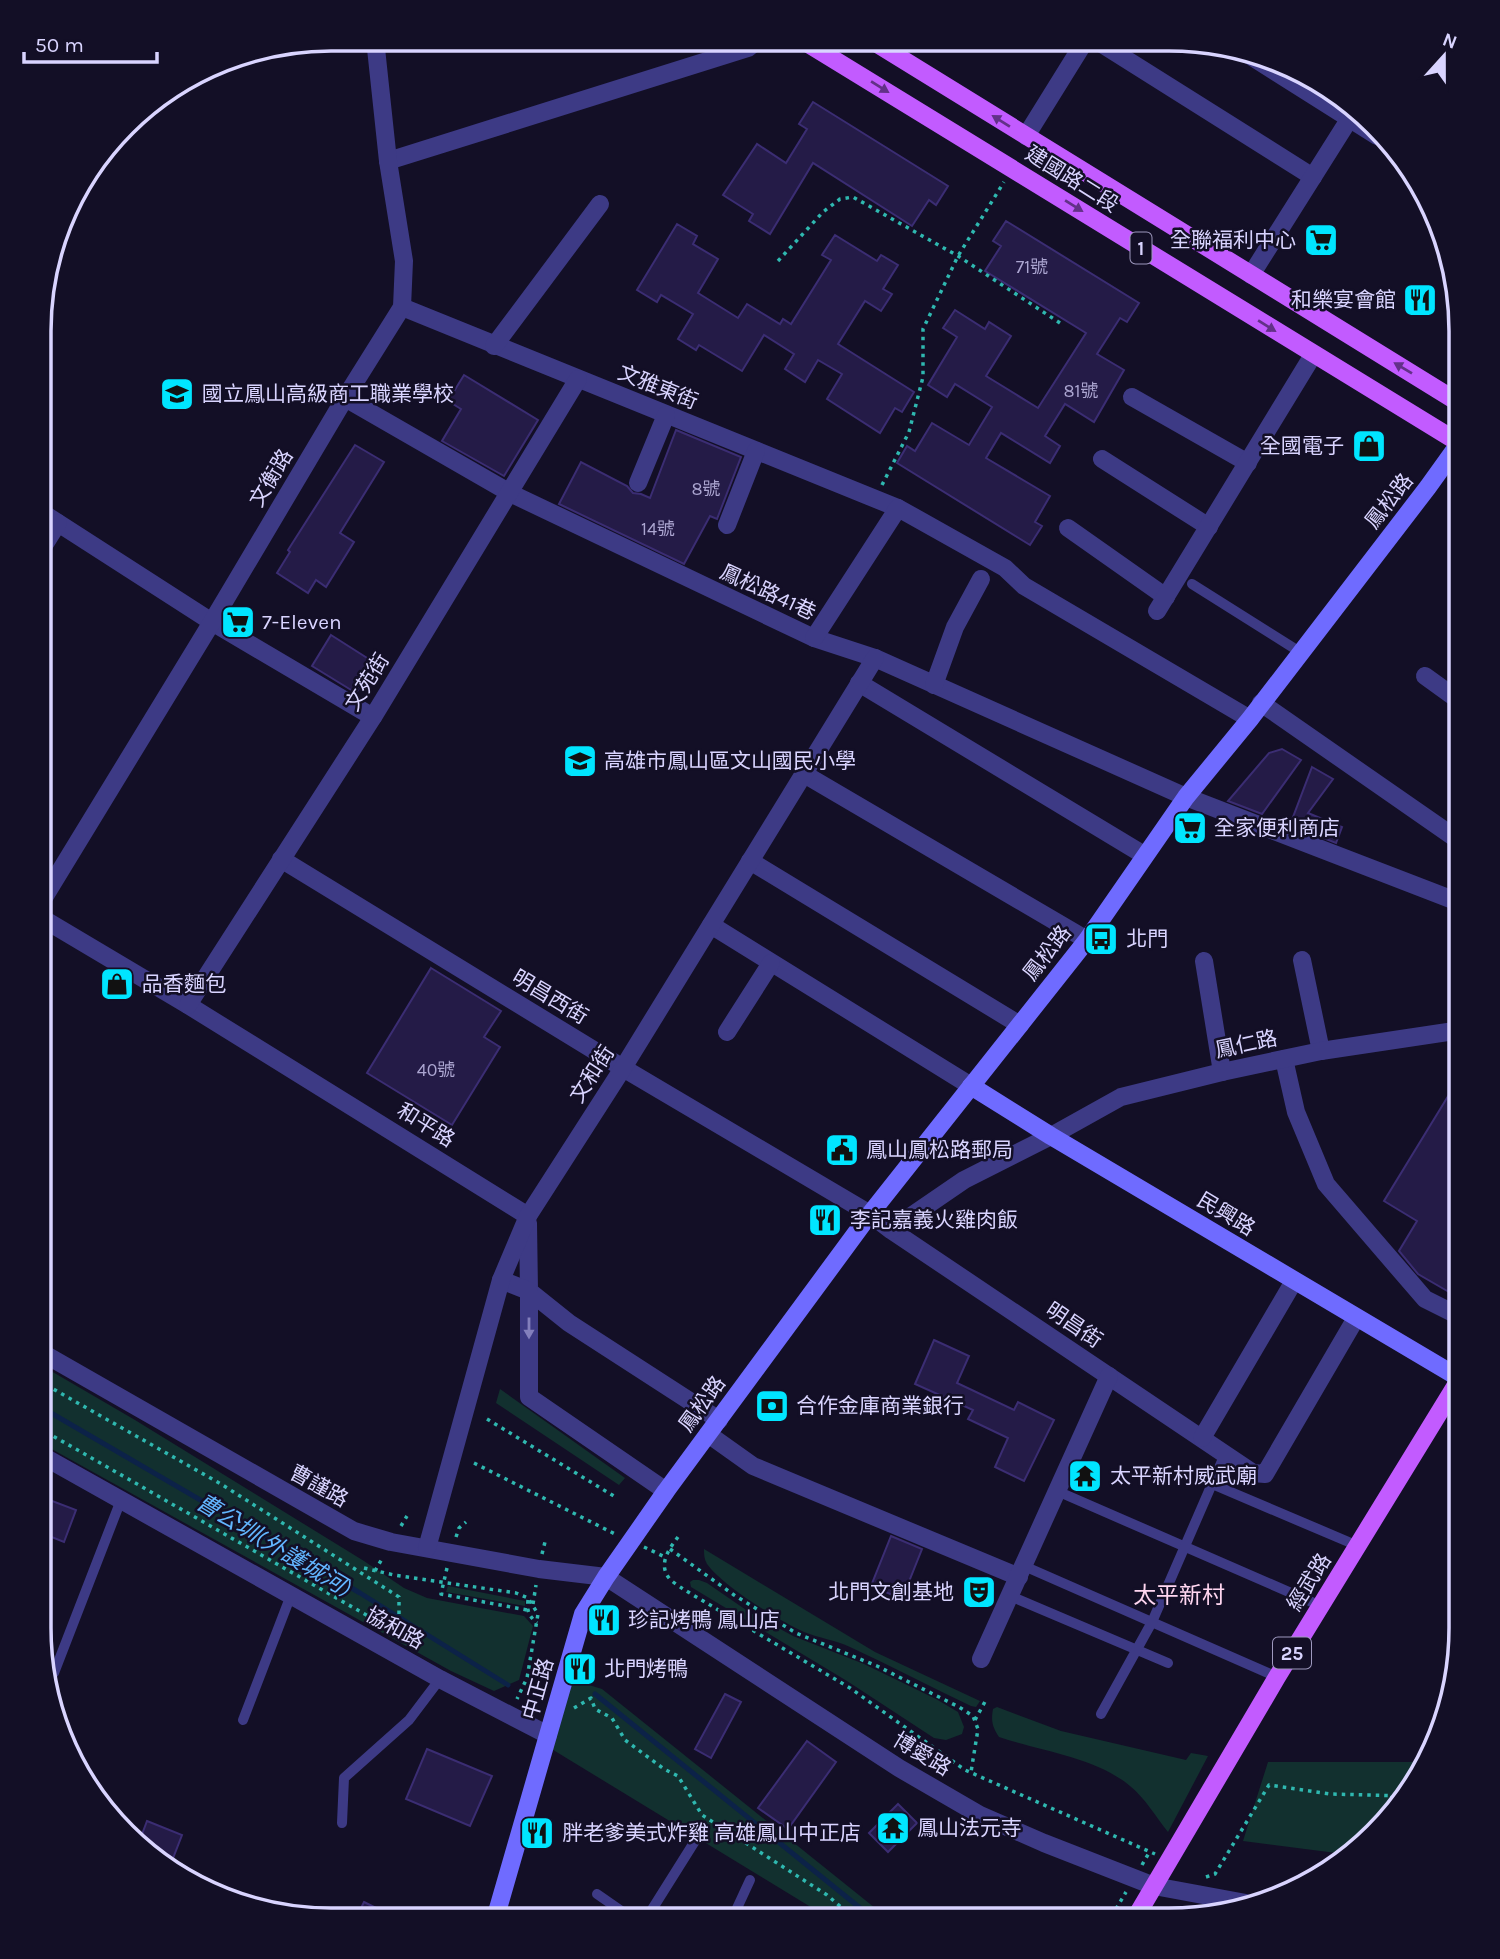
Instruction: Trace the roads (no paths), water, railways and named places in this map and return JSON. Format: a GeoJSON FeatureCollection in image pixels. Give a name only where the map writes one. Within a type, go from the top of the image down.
{"type":"FeatureCollection","features":[{"type":"Feature","properties":{"kind":"main road","name":"建國路二段"},"geometry":{"type":"LineString","coordinates":[[835,51],[1012,168],[1313,355],[1449,436]]}},
{"type":"Feature","properties":{"kind":"main road","name":"建國路二段"},"geometry":{"type":"LineString","coordinates":[[889,51],[1449,397]]}},
{"type":"Feature","properties":{"kind":"main road","name":"經武路"},"geometry":{"type":"LineString","coordinates":[[1141,1908],[1449,1397]]}},
{"type":"Feature","properties":{"kind":"street","name":"文衡路"},"geometry":{"type":"LineString","coordinates":[[51,886],[402,307],[404,261],[388,161],[376,51]]}},
{"type":"Feature","properties":{"kind":"street"},"geometry":{"type":"LineString","coordinates":[[388,161],[738,51]]}},
{"type":"Feature","properties":{"kind":"street"},"geometry":{"type":"LineString","coordinates":[[1026,136],[1079,51]]}},
{"type":"Feature","properties":{"kind":"street"},"geometry":{"type":"LineString","coordinates":[[1113,51],[1313,177]]}},
{"type":"Feature","properties":{"kind":"street"},"geometry":{"type":"LineString","coordinates":[[1275,71],[1356,122]]}},
{"type":"Feature","properties":{"kind":"street"},"geometry":{"type":"LineString","coordinates":[[1251,275],[1350,118]]}},
{"type":"Feature","properties":{"kind":"street"},"geometry":{"type":"LineString","coordinates":[[494,345],[600,204]]}},
{"type":"Feature","properties":{"kind":"street","name":"文雅東街"},"geometry":{"type":"LineString","coordinates":[[402,307],[898,508],[1005,568],[1024,586],[1250,719]]}},
{"type":"Feature","properties":{"kind":"street"},"geometry":{"type":"LineString","coordinates":[[1068,528],[1162,604],[1313,355]]}},
{"type":"Feature","properties":{"kind":"street","name":"文苑街"},"geometry":{"type":"LineString","coordinates":[[188,1005],[373,717],[578,379]]}},
{"type":"Feature","properties":{"kind":"street"},"geometry":{"type":"LineString","coordinates":[[1132,397],[1248,463]]}},
{"type":"Feature","properties":{"kind":"street","name":"鳳松路41巷"},"geometry":{"type":"LineString","coordinates":[[345,398],[510,494],[814,638],[874,658],[1186,797],[1449,898]]}},
{"type":"Feature","properties":{"kind":"street"},"geometry":{"type":"LineString","coordinates":[[638,483],[666,415]]}},
{"type":"Feature","properties":{"kind":"street"},"geometry":{"type":"LineString","coordinates":[[727,525],[757,451]]}},
{"type":"Feature","properties":{"kind":"street"},"geometry":{"type":"LineString","coordinates":[[1102,459],[1209,527]]}},
{"type":"Feature","properties":{"kind":"street","name":"鳳松路"},"geometry":{"type":"LineString","coordinates":[[666,1491],[870,1214],[1087,940],[1186,797],[1250,719],[1449,460]]}},
{"type":"Feature","properties":{"kind":"street"},"geometry":{"type":"LineString","coordinates":[[814,638],[898,508]]}},
{"type":"Feature","properties":{"kind":"street"},"geometry":{"type":"LineString","coordinates":[[51,518],[212,622],[373,717]]}},
{"type":"Feature","properties":{"kind":"street"},"geometry":{"type":"LineString","coordinates":[[51,534],[58,523]]}},
{"type":"Feature","properties":{"kind":"street"},"geometry":{"type":"LineString","coordinates":[[934,685],[955,627],[981,579]]}},
{"type":"Feature","properties":{"kind":"street","name":"文和街"},"geometry":{"type":"LineString","coordinates":[[427,1548],[500,1280],[528,1216],[624,1068],[874,658]]}},
{"type":"Feature","properties":{"kind":"street"},"geometry":{"type":"LineString","coordinates":[[1424,677],[1449,694]]}},
{"type":"Feature","properties":{"kind":"street"},"geometry":{"type":"LineString","coordinates":[[859,683],[1144,855]]}},
{"type":"Feature","properties":{"kind":"street"},"geometry":{"type":"LineString","coordinates":[[1261,703],[1449,834]]}},
{"type":"Feature","properties":{"kind":"street"},"geometry":{"type":"LineString","coordinates":[[804,774],[1087,940]]}},
{"type":"Feature","properties":{"kind":"street","name":"明昌西街"},"geometry":{"type":"LineString","coordinates":[[281,859],[870,1214]]}},
{"type":"Feature","properties":{"kind":"street"},"geometry":{"type":"LineString","coordinates":[[750,861],[1020,1025]]}},
{"type":"Feature","properties":{"kind":"street","name":"和平路"},"geometry":{"type":"LineString","coordinates":[[51,924],[188,1005],[528,1216]]}},
{"type":"Feature","properties":{"kind":"street"},"geometry":{"type":"LineString","coordinates":[[711,925],[971,1087]]}},
{"type":"Feature","properties":{"kind":"street"},"geometry":{"type":"LineString","coordinates":[[1302,960],[1321,1051]]}},
{"type":"Feature","properties":{"kind":"street"},"geometry":{"type":"LineString","coordinates":[[1204,961],[1222,1072]]}},
{"type":"Feature","properties":{"kind":"street"},"geometry":{"type":"LineString","coordinates":[[726,1032],[771,963]]}},
{"type":"Feature","properties":{"kind":"street","name":"鳳仁路"},"geometry":{"type":"LineString","coordinates":[[891,1230],[964,1180],[1121,1097],[1321,1051],[1449,1032]]}},
{"type":"Feature","properties":{"kind":"street"},"geometry":{"type":"LineString","coordinates":[[1284,1059],[1296,1112],[1326,1184],[1424,1299],[1449,1311]]}},
{"type":"Feature","properties":{"kind":"street","name":"民興路"},"geometry":{"type":"LineString","coordinates":[[971,1087],[1449,1373]]}},
{"type":"Feature","properties":{"kind":"street","name":"明昌街"},"geometry":{"type":"LineString","coordinates":[[870,1214],[1253,1472],[1265,1474],[1356,1318]]}},
{"type":"Feature","properties":{"kind":"street"},"geometry":{"type":"LineString","coordinates":[[528,1216],[529,1397],[666,1491]]}},
{"type":"Feature","properties":{"kind":"street"},"geometry":{"type":"LineString","coordinates":[[500,1280],[529,1291],[713,1427],[753,1466],[1021,1571]]}},
{"type":"Feature","properties":{"kind":"street"},"geometry":{"type":"LineString","coordinates":[[1202,1438],[1294,1281]]}},
{"type":"Feature","properties":{"kind":"street","name":"曹謹路"},"geometry":{"type":"LineString","coordinates":[[51,1359],[354,1531],[391,1542],[540,1569],[606,1577]]}},
{"type":"Feature","properties":{"kind":"street"},"geometry":{"type":"LineString","coordinates":[[981,1659],[1109,1376]]}},
{"type":"Feature","properties":{"kind":"street","name":"協和路"},"geometry":{"type":"LineString","coordinates":[[51,1461],[440,1679],[548,1735]]}},
{"type":"Feature","properties":{"kind":"street","name":"中正路"},"geometry":{"type":"LineString","coordinates":[[498,1908],[583,1614],[666,1491]]}},
{"type":"Feature","properties":{"kind":"street","name":"博愛路"},"geometry":{"type":"LineString","coordinates":[[606,1577],[899,1768],[980,1815],[1154,1886],[1234,1901]]}},
{"type":"Feature","properties":{"kind":"lane"},"geometry":{"type":"LineString","coordinates":[[1192,584],[1300,652]]}},
{"type":"Feature","properties":{"kind":"lane"},"geometry":{"type":"LineString","coordinates":[[1101,1714],[1152,1622],[1225,1454]]}},
{"type":"Feature","properties":{"kind":"lane"},"geometry":{"type":"LineString","coordinates":[[1212,1484],[1358,1546]]}},
{"type":"Feature","properties":{"kind":"lane"},"geometry":{"type":"LineString","coordinates":[[1057,1491],[1321,1606]]}},
{"type":"Feature","properties":{"kind":"lane"},"geometry":{"type":"LineString","coordinates":[[54,1669],[121,1500]]}},
{"type":"Feature","properties":{"kind":"lane"},"geometry":{"type":"LineString","coordinates":[[1021,1571],[1152,1622],[1278,1677]]}},
{"type":"Feature","properties":{"kind":"lane"},"geometry":{"type":"LineString","coordinates":[[243,1720],[290,1595]]}},
{"type":"Feature","properties":{"kind":"lane"},"geometry":{"type":"LineString","coordinates":[[1010,1596],[1168,1663]]}},
{"type":"Feature","properties":{"kind":"lane"},"geometry":{"type":"LineString","coordinates":[[342,1824],[344,1778],[409,1720],[440,1679]]}},
{"type":"Feature","properties":{"kind":"lane"},"geometry":{"type":"LineString","coordinates":[[653,1908],[695,1841]]}},
{"type":"Feature","properties":{"kind":"lane"},"geometry":{"type":"LineString","coordinates":[[737,1908],[750,1880]]}},
{"type":"Feature","properties":{"kind":"lane"},"geometry":{"type":"LineString","coordinates":[[597,1894],[617,1908]]}},
{"type":"Feature","properties":{"kind":"waterway","name":"曹公圳(外護城河)"},"geometry":{"type":"LineString","coordinates":[[51,1413],[360,1593],[508,1685]]}},
{"type":"Feature","properties":{"kind":"waterway","name":"曹公圳(外護城河)"},"geometry":{"type":"LineString","coordinates":[[595,1694],[860,1908]]}},
{"type":"Feature","properties":{"kind":"place","name":"全聯福利中心"},"geometry":{"type":"Point","coordinates":[1321,240]}},
{"type":"Feature","properties":{"kind":"place","name":"和樂宴會館"},"geometry":{"type":"Point","coordinates":[1420,300]}},
{"type":"Feature","properties":{"kind":"place","name":"國立鳳山高級商工職業學校"},"geometry":{"type":"Point","coordinates":[177,394]}},
{"type":"Feature","properties":{"kind":"place","name":"全國電子"},"geometry":{"type":"Point","coordinates":[1369,446]}},
{"type":"Feature","properties":{"kind":"place","name":"7-Eleven"},"geometry":{"type":"Point","coordinates":[238,622]}},
{"type":"Feature","properties":{"kind":"place","name":"高雄市鳳山區文山國民小學"},"geometry":{"type":"Point","coordinates":[580,761]}},
{"type":"Feature","properties":{"kind":"place","name":"全家便利商店"},"geometry":{"type":"Point","coordinates":[1190,828]}},
{"type":"Feature","properties":{"kind":"place","name":"北門"},"geometry":{"type":"Point","coordinates":[1101,939]}},
{"type":"Feature","properties":{"kind":"place","name":"品香麵包"},"geometry":{"type":"Point","coordinates":[117,984]}},
{"type":"Feature","properties":{"kind":"place","name":"鳳山鳳松路郵局"},"geometry":{"type":"Point","coordinates":[842,1150]}},
{"type":"Feature","properties":{"kind":"place","name":"李記嘉義火雞肉飯"},"geometry":{"type":"Point","coordinates":[825,1220]}},
{"type":"Feature","properties":{"kind":"place","name":"合作金庫商業銀行"},"geometry":{"type":"Point","coordinates":[772,1406]}},
{"type":"Feature","properties":{"kind":"place","name":"太平新村威武廟"},"geometry":{"type":"Point","coordinates":[1085,1476]}},
{"type":"Feature","properties":{"kind":"place","name":"北門文創基地"},"geometry":{"type":"Point","coordinates":[979,1592]}},
{"type":"Feature","properties":{"kind":"place","name":"珍記烤鴨 鳳山店"},"geometry":{"type":"Point","coordinates":[604,1620]}},
{"type":"Feature","properties":{"kind":"place","name":"北門烤鴨"},"geometry":{"type":"Point","coordinates":[580,1669]}},
{"type":"Feature","properties":{"kind":"place","name":"鳳山法元寺"},"geometry":{"type":"Point","coordinates":[893,1828]}},
{"type":"Feature","properties":{"kind":"place","name":"胖老爹美式炸雞 高雄鳳山中正店"},"geometry":{"type":"Point","coordinates":[537,1833]}},
{"type":"Feature","properties":{"kind":"district","name":"太平新村"},"geometry":{"type":"Point","coordinates":[1179,1595]}}]}
